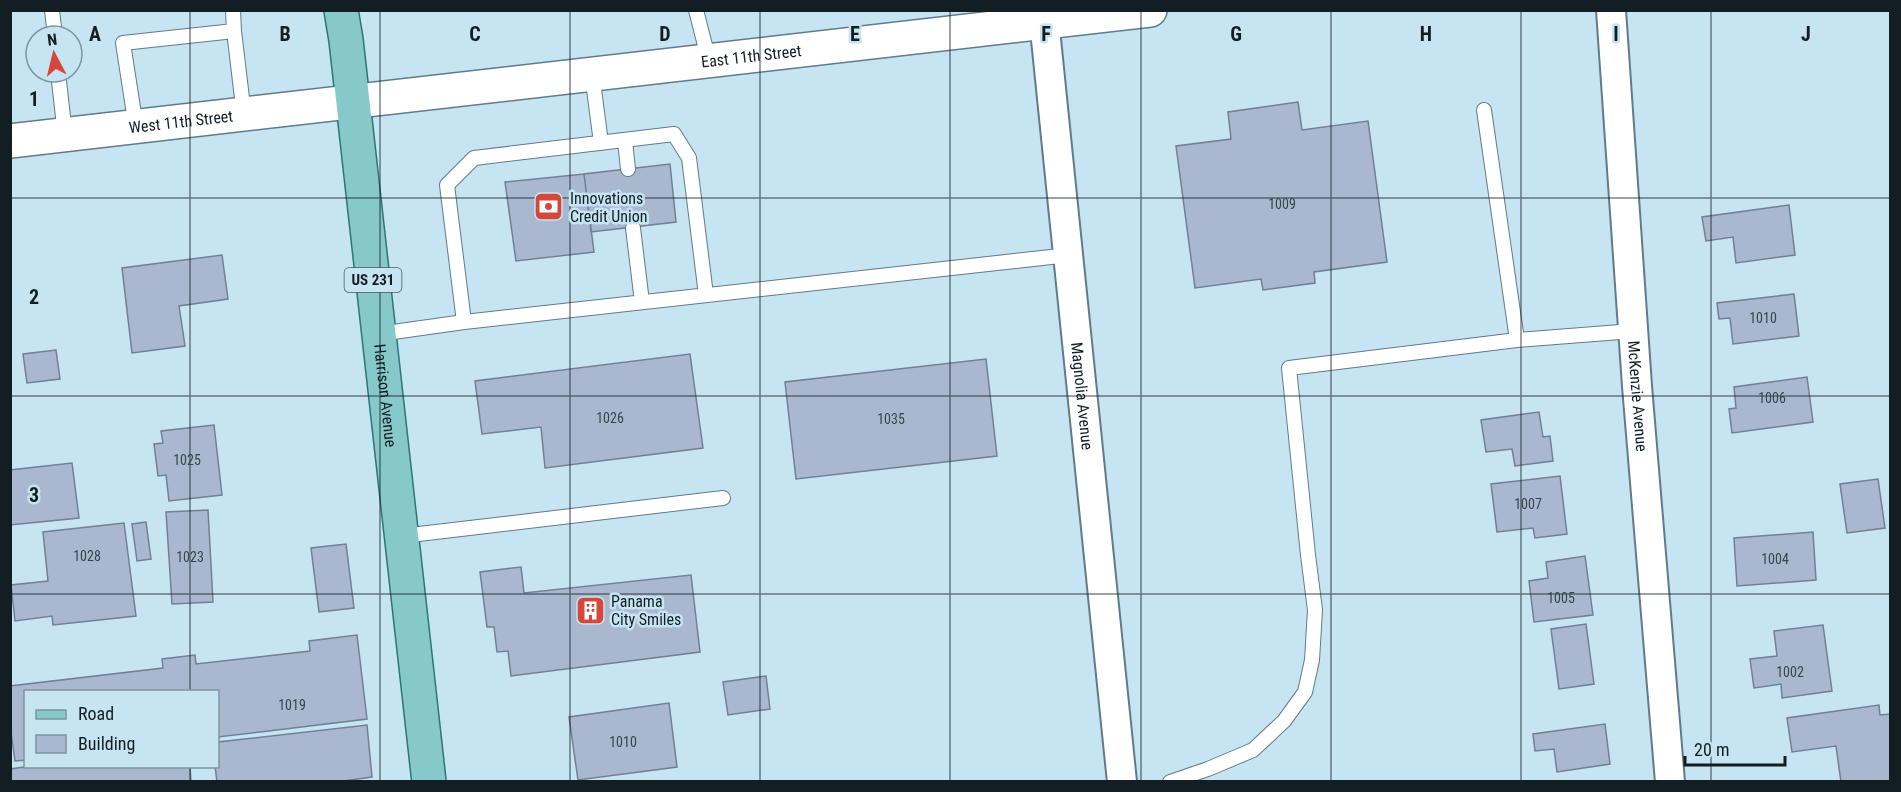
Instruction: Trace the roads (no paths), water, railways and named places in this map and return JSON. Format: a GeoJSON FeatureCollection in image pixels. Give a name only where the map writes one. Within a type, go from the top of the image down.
{"type":"FeatureCollection","features":[{"type":"Feature","properties":{"kind":"main road","name":"Harrison Avenue"},"geometry":{"type":"LineString","coordinates":[[341,10],[429,782]]}},
{"type":"Feature","properties":{"kind":"main road","name":"East 11th Street"},"geometry":{"type":"LineString","coordinates":[[353,102],[709,61],[1043,17],[1150,10]]}},
{"type":"Feature","properties":{"kind":"main road","name":"West 11th Street"},"geometry":{"type":"LineString","coordinates":[[10,141],[353,102]]}},
{"type":"Feature","properties":{"kind":"street","name":"McKenzie Avenue"},"geometry":{"type":"LineString","coordinates":[[1611,10],[1633,331],[1670,782]]}},
{"type":"Feature","properties":{"kind":"street","name":"Magnolia Avenue"},"geometry":{"type":"LineString","coordinates":[[1043,17],[1122,782]]}},
{"type":"Feature","properties":{"kind":"lane"},"geometry":{"type":"LineString","coordinates":[[233,10],[244,115]]}},
{"type":"Feature","properties":{"kind":"lane"},"geometry":{"type":"LineString","coordinates":[[696,10],[709,61]]}},
{"type":"Feature","properties":{"kind":"lane"},"geometry":{"type":"LineString","coordinates":[[136,126],[123,43],[234,32]]}},
{"type":"Feature","properties":{"kind":"lane"},"geometry":{"type":"LineString","coordinates":[[592,74],[601,143]]}},
{"type":"Feature","properties":{"kind":"lane"},"geometry":{"type":"LineString","coordinates":[[59,84],[65,135]]}},
{"type":"Feature","properties":{"kind":"lane"},"geometry":{"type":"LineString","coordinates":[[1484,110],[1517,340]]}},
{"type":"Feature","properties":{"kind":"lane"},"geometry":{"type":"LineString","coordinates":[[464,322],[447,185],[474,158],[674,134],[688,158],[706,295]]}},
{"type":"Feature","properties":{"kind":"lane"},"geometry":{"type":"LineString","coordinates":[[625,141],[628,169]]}},
{"type":"Feature","properties":{"kind":"lane"},"geometry":{"type":"LineString","coordinates":[[633,228],[642,302]]}},
{"type":"Feature","properties":{"kind":"lane"},"geometry":{"type":"LineString","coordinates":[[379,334],[464,322],[1069,255]]}},
{"type":"Feature","properties":{"kind":"lane"},"geometry":{"type":"LineString","coordinates":[[1170,782],[1253,750],[1284,722],[1305,692],[1312,660],[1315,610],[1289,368],[1517,340],[1633,331]]}},
{"type":"Feature","properties":{"kind":"lane"},"geometry":{"type":"LineString","coordinates":[[402,536],[723,498]]}},
{"type":"Feature","properties":{"kind":"place","name":"Innovations Credit Union"},"geometry":{"type":"Point","coordinates":[549,207]}},
{"type":"Feature","properties":{"kind":"place","name":"Panama City Smiles"},"geometry":{"type":"Point","coordinates":[590,610]}}]}
